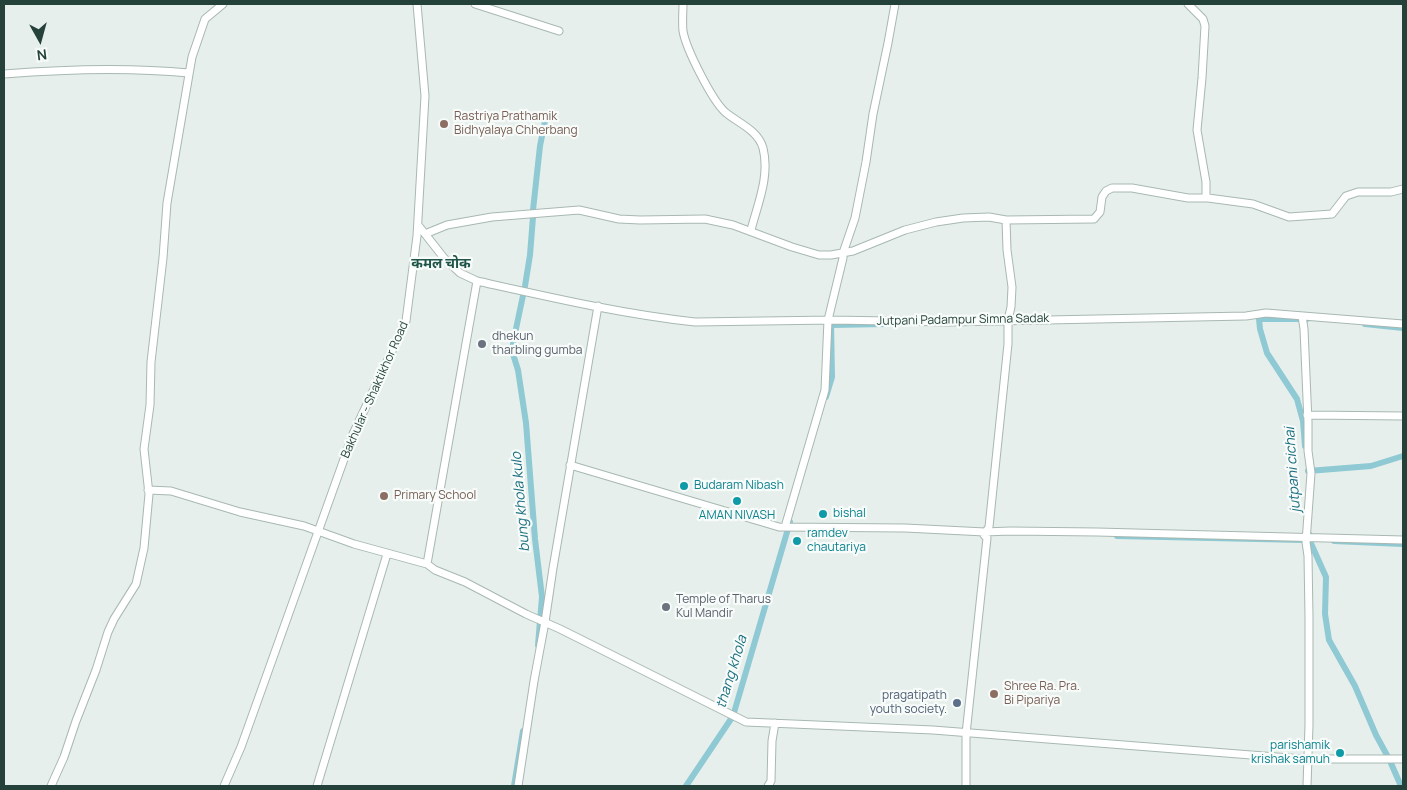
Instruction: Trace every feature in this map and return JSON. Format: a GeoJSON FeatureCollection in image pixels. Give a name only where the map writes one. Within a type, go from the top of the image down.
{"type":"FeatureCollection","features":[{"type":"Feature","properties":{"kind":"street"},"geometry":{"type":"LineString","coordinates":[[51,786],[64,757],[108,632],[136,584],[144,548],[148,490],[144,449],[150,405],[151,362],[163,258],[167,203],[192,57],[205,19],[223,4]]}},
{"type":"Feature","properties":{"kind":"street","name":"Bakhular - Shaktikhor Road"},"geometry":{"type":"LineString","coordinates":[[224,786],[241,748],[353,434],[406,321],[418,225],[425,96],[417,4]]}},
{"type":"Feature","properties":{"kind":"street"},"geometry":{"type":"LineString","coordinates":[[475,4],[560,31]]}},
{"type":"Feature","properties":{"kind":"street"},"geometry":{"type":"LineString","coordinates":[[683,4],[683,32],[696,67],[724,110],[755,134],[763,146],[766,166],[764,185],[751,230]]}},
{"type":"Feature","properties":{"kind":"street"},"geometry":{"type":"LineString","coordinates":[[788,527],[825,390],[828,320],[842,266],[843,253],[855,218],[895,4]]}},
{"type":"Feature","properties":{"kind":"street"},"geometry":{"type":"LineString","coordinates":[[1188,4],[1203,19],[1205,26],[1197,130],[1206,182],[1206,198]]}},
{"type":"Feature","properties":{"kind":"street"},"geometry":{"type":"LineString","coordinates":[[4,74],[90,68],[189,73]]}},
{"type":"Feature","properties":{"kind":"street"},"geometry":{"type":"LineString","coordinates":[[425,234],[447,225],[492,217],[579,210],[619,219],[705,218],[751,230],[792,247],[819,255],[831,255],[853,251],[905,230],[936,222],[964,218],[989,217],[1006,220],[1094,219],[1100,212],[1102,197],[1106,191],[1112,188],[1132,188],[1188,198],[1206,198],[1253,204],[1289,217],[1332,214],[1346,196],[1358,192],[1391,192],[1403,189]]}},
{"type":"Feature","properties":{"kind":"street"},"geometry":{"type":"LineString","coordinates":[[966,786],[966,734],[982,583],[985,533],[989,527],[1011,307],[1012,287],[1007,250],[1006,220]]}},
{"type":"Feature","properties":{"kind":"street","name":"Jutpani Padampur Simna Sadak"},"geometry":{"type":"LineString","coordinates":[[418,225],[444,258],[460,274],[477,281],[598,306],[694,322],[828,320],[1008,324],[1236,316],[1266,313],[1403,324]]}},
{"type":"Feature","properties":{"kind":"street"},"geometry":{"type":"LineString","coordinates":[[427,564],[477,281]]}},
{"type":"Feature","properties":{"kind":"street"},"geometry":{"type":"LineString","coordinates":[[518,786],[542,621],[553,568],[598,306]]}},
{"type":"Feature","properties":{"kind":"street"},"geometry":{"type":"LineString","coordinates":[[1302,316],[1311,473],[1306,540],[1309,626],[1307,786]]}},
{"type":"Feature","properties":{"kind":"street"},"geometry":{"type":"LineString","coordinates":[[1308,416],[1403,416]]}},
{"type":"Feature","properties":{"kind":"street"},"geometry":{"type":"LineString","coordinates":[[570,465],[767,525],[788,527],[905,528],[985,533],[1010,530],[1306,540],[1403,540]]}},
{"type":"Feature","properties":{"kind":"street"},"geometry":{"type":"LineString","coordinates":[[148,490],[171,491],[240,512],[318,530],[387,554],[427,564],[435,570],[465,582],[746,722],[933,730],[966,734],[1308,758],[1403,759]]}},
{"type":"Feature","properties":{"kind":"street"},"geometry":{"type":"LineString","coordinates":[[317,786],[387,554]]}},
{"type":"Feature","properties":{"kind":"street"},"geometry":{"type":"LineString","coordinates":[[768,786],[771,782],[772,741],[775,723]]}},
{"type":"Feature","properties":{"kind":"waterway","name":"bung khola kulo"},"geometry":{"type":"LineString","coordinates":[[533,210],[540,146],[545,121]]}},
{"type":"Feature","properties":{"kind":"waterway","name":"bung khola kulo"},"geometry":{"type":"LineString","coordinates":[[533,217],[530,255],[513,343],[513,354],[518,370],[526,423],[535,539],[542,597],[538,645]]}},
{"type":"Feature","properties":{"kind":"waterway","name":"jutpani cichai"},"geometry":{"type":"LineString","coordinates":[[1305,446],[1303,421],[1297,399],[1267,353],[1259,319],[1307,319]]}},
{"type":"Feature","properties":{"kind":"waterway","name":"thang khola"},"geometry":{"type":"LineString","coordinates":[[826,397],[832,377],[831,322]]}},
{"type":"Feature","properties":{"kind":"waterway"},"geometry":{"type":"LineString","coordinates":[[831,325],[885,324]]}},
{"type":"Feature","properties":{"kind":"waterway","name":"jutpani cichai"},"geometry":{"type":"LineString","coordinates":[[1365,324],[1403,328]]}},
{"type":"Feature","properties":{"kind":"waterway"},"geometry":{"type":"LineString","coordinates":[[1308,471],[1371,466],[1403,456]]}},
{"type":"Feature","properties":{"kind":"waterway","name":"thang khola"},"geometry":{"type":"LineString","coordinates":[[686,786],[733,716],[790,522]]}},
{"type":"Feature","properties":{"kind":"waterway","name":"jutpani cichai"},"geometry":{"type":"LineString","coordinates":[[1309,534],[1309,539],[1326,577],[1325,614],[1329,640],[1355,686],[1376,735],[1388,757]]}},
{"type":"Feature","properties":{"kind":"waterway"},"geometry":{"type":"LineString","coordinates":[[1117,536],[1304,540]]}},
{"type":"Feature","properties":{"kind":"waterway"},"geometry":{"type":"LineString","coordinates":[[1334,541],[1403,544]]}},
{"type":"Feature","properties":{"kind":"waterway","name":"bung khola kulo"},"geometry":{"type":"LineString","coordinates":[[514,786],[523,731]]}},
{"type":"Feature","properties":{"kind":"waterway"},"geometry":{"type":"LineString","coordinates":[[1390,761],[1401,786]]}},
{"type":"Feature","properties":{"kind":"place","name":"Rastriya Prathamik Bidhyalaya Chherbang"},"geometry":{"type":"Point","coordinates":[444,124]}},
{"type":"Feature","properties":{"kind":"place","name":"dhekun tharbling gumba"},"geometry":{"type":"Point","coordinates":[482,344]}},
{"type":"Feature","properties":{"kind":"place","name":"Budaram Nibash"},"geometry":{"type":"Point","coordinates":[684,486]}},
{"type":"Feature","properties":{"kind":"place","name":"Primary School"},"geometry":{"type":"Point","coordinates":[384,496]}},
{"type":"Feature","properties":{"kind":"place","name":"AMAN NIVASH"},"geometry":{"type":"Point","coordinates":[737,501]}},
{"type":"Feature","properties":{"kind":"place","name":"bishal"},"geometry":{"type":"Point","coordinates":[823,514]}},
{"type":"Feature","properties":{"kind":"place","name":"ramdev chautariya"},"geometry":{"type":"Point","coordinates":[797,541]}},
{"type":"Feature","properties":{"kind":"place","name":"Temple of Tharus Kul Mandir"},"geometry":{"type":"Point","coordinates":[666,607]}},
{"type":"Feature","properties":{"kind":"place","name":"Shree Ra. Pra. Bi Pipariya"},"geometry":{"type":"Point","coordinates":[994,694]}},
{"type":"Feature","properties":{"kind":"place","name":"pragatipath youth society."},"geometry":{"type":"Point","coordinates":[957,703]}},
{"type":"Feature","properties":{"kind":"place","name":"parishamik krishak samuh"},"geometry":{"type":"Point","coordinates":[1340,753]}},
{"type":"Feature","properties":{"kind":"district","name":"कमल चोक"},"geometry":{"type":"Point","coordinates":[441,264]}}]}
